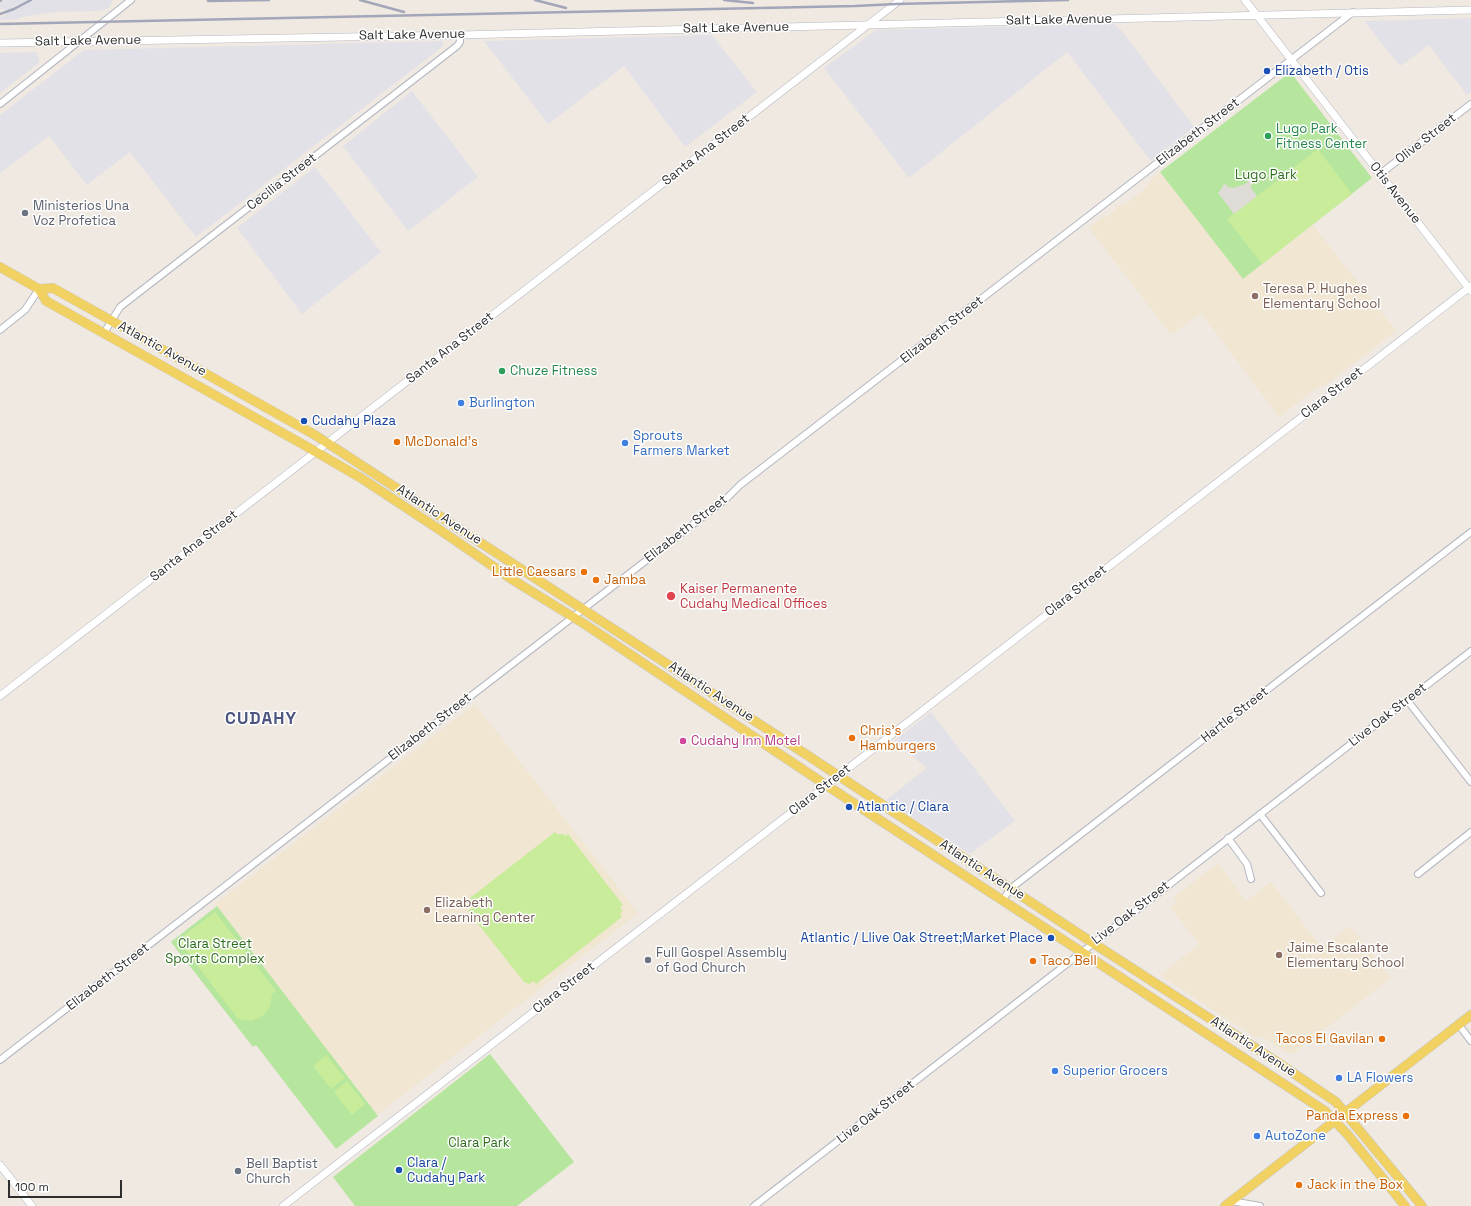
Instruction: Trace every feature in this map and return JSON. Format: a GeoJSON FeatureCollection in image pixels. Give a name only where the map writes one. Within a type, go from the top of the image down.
{"type":"FeatureCollection","features":[{"type":"Feature","properties":{"kind":"main road","name":"Atlantic Avenue"},"geometry":{"type":"LineString","coordinates":[[0,267],[39,289],[46,300],[316,452],[440,530],[513,580],[681,688],[826,785],[1326,1111],[1405,1206]]}},
{"type":"Feature","properties":{"kind":"main road","name":"Atlantic Avenue"},"geometry":{"type":"LineString","coordinates":[[39,289],[54,288],[69,298],[112,320],[246,395],[327,443],[584,609],[1010,889],[1278,1062],[1336,1102],[1422,1206]]}},
{"type":"Feature","properties":{"kind":"main road"},"geometry":{"type":"LineString","coordinates":[[1228,1203],[1471,1015]]}},
{"type":"Feature","properties":{"kind":"street"},"geometry":{"type":"LineString","coordinates":[[0,104],[131,0]]}},
{"type":"Feature","properties":{"kind":"street","name":"Santa Ana Street"},"geometry":{"type":"LineString","coordinates":[[0,696],[900,0]]}},
{"type":"Feature","properties":{"kind":"street","name":"Otis Avenue"},"geometry":{"type":"LineString","coordinates":[[1245,0],[1470,288]]}},
{"type":"Feature","properties":{"kind":"street","name":"Salt Lake Avenue"},"geometry":{"type":"LineString","coordinates":[[0,44],[1471,10]]}},
{"type":"Feature","properties":{"kind":"street","name":"Elizabeth Street"},"geometry":{"type":"LineString","coordinates":[[0,1060],[727,498],[740,485],[1353,12]]}},
{"type":"Feature","properties":{"kind":"street","name":"Cecilia Street"},"geometry":{"type":"LineString","coordinates":[[104,332],[120,307],[457,46],[460,42],[460,34]]}},
{"type":"Feature","properties":{"kind":"street","name":"Olive Street"},"geometry":{"type":"LineString","coordinates":[[1380,174],[1471,104]]}},
{"type":"Feature","properties":{"kind":"street","name":"Clara Street"},"geometry":{"type":"LineString","coordinates":[[283,1206],[1470,288]]}},
{"type":"Feature","properties":{"kind":"street"},"geometry":{"type":"LineString","coordinates":[[0,330],[26,310],[39,289]]}},
{"type":"Feature","properties":{"kind":"street","name":"Hartle Street"},"geometry":{"type":"LineString","coordinates":[[1003,900],[1010,889],[1471,532]]}},
{"type":"Feature","properties":{"kind":"street","name":"Live Oak Street"},"geometry":{"type":"LineString","coordinates":[[754,1206],[1471,651]]}},
{"type":"Feature","properties":{"kind":"street"},"geometry":{"type":"LineString","coordinates":[[1407,700],[1471,782]]}},
{"type":"Feature","properties":{"kind":"street"},"geometry":{"type":"LineString","coordinates":[[1260,814],[1321,893]]}},
{"type":"Feature","properties":{"kind":"street"},"geometry":{"type":"LineString","coordinates":[[1418,874],[1471,832]]}},
{"type":"Feature","properties":{"kind":"street"},"geometry":{"type":"LineString","coordinates":[[1228,838],[1247,864],[1251,879]]}},
{"type":"Feature","properties":{"kind":"street"},"geometry":{"type":"LineString","coordinates":[[1459,1025],[1471,1041]]}},
{"type":"Feature","properties":{"kind":"street"},"geometry":{"type":"LineString","coordinates":[[0,1165],[32,1206]]}},
{"type":"Feature","properties":{"kind":"street"},"geometry":{"type":"LineString","coordinates":[[1228,1203],[1260,1206]]}},
{"type":"Feature","properties":{"kind":"shaded area"},"geometry":{"type":"Polygon","coordinates":[[[0,0],[113,0],[109,8],[99,11],[55,12],[22,17],[20,19],[0,20],[0,17],[6,15],[5,9],[0,9],[0,0]]]}},
{"type":"Feature","properties":{"kind":"shaded area"},"geometry":{"type":"Polygon","coordinates":[[[1471,18],[1471,92],[1467,95],[1429,45],[1400,66],[1364,21],[1471,18]]]}},
{"type":"Feature","properties":{"kind":"shaded area"},"geometry":{"type":"Polygon","coordinates":[[[1114,24],[1122,31],[1194,127],[1151,161],[1067,52],[909,178],[824,68],[876,30],[1114,24]]]}},
{"type":"Feature","properties":{"kind":"shaded area"},"geometry":{"type":"Polygon","coordinates":[[[712,35],[757,92],[685,147],[624,66],[548,124],[484,41],[712,35]]]}},
{"type":"Feature","properties":{"kind":"shaded area"},"geometry":{"type":"Polygon","coordinates":[[[441,41],[443,44],[442,47],[196,237],[130,152],[87,185],[49,136],[0,173],[0,115],[84,50],[441,41]]]}},
{"type":"Feature","properties":{"kind":"shaded area"},"geometry":{"type":"Polygon","coordinates":[[[36,52],[40,62],[0,93],[0,53],[36,52]]]}},
{"type":"Feature","properties":{"kind":"shaded area"},"geometry":{"type":"Polygon","coordinates":[[[412,91],[478,177],[408,231],[343,146],[412,91]]]}},
{"type":"Feature","properties":{"kind":"shaded area"},"geometry":{"type":"Polygon","coordinates":[[[315,167],[381,252],[302,314],[237,228],[315,167]]]}},
{"type":"Feature","properties":{"kind":"shaded area","name":"Teresa P. Hughes Elementary School"},"geometry":{"type":"Polygon","coordinates":[[[1160,172],[1243,279],[1313,225],[1396,331],[1325,385],[1318,387],[1279,417],[1201,313],[1171,335],[1089,228],[1103,217],[1108,217],[1115,211],[1116,207],[1127,203],[1145,189],[1151,180],[1160,172]]]}},
{"type":"Feature","properties":{"kind":"shaded area"},"geometry":{"type":"Polygon","coordinates":[[[1249,179],[1252,180],[1251,188],[1257,196],[1234,214],[1218,193],[1223,185],[1226,184],[1228,187],[1233,188],[1247,183],[1249,179]]]}},
{"type":"Feature","properties":{"kind":"shaded area","name":"Elizabeth Learning Center"},"geometry":{"type":"Polygon","coordinates":[[[475,704],[638,913],[377,1115],[215,904],[475,704]]]}},
{"type":"Feature","properties":{"kind":"shaded area"},"geometry":{"type":"Polygon","coordinates":[[[931,712],[1015,821],[970,854],[886,800],[927,768],[894,741],[931,712]]]}},
{"type":"Feature","properties":{"kind":"shaded area","name":"Jaime Escalante Elementary School"},"geometry":{"type":"Polygon","coordinates":[[[1218,863],[1246,901],[1271,882],[1322,948],[1350,926],[1391,978],[1291,1055],[1261,1036],[1258,1039],[1160,975],[1199,944],[1171,908],[1177,903],[1173,898],[1218,863]]]}},
{"type":"Feature","properties":{"kind":"green space","name":"Lugo Park"},"geometry":{"type":"Polygon","coordinates":[[[1289,73],[1291,73],[1372,178],[1243,279],[1160,172],[1289,73]]]}},
{"type":"Feature","properties":{"kind":"green space"},"geometry":{"type":"Polygon","coordinates":[[[1318,149],[1352,194],[1262,264],[1227,219],[1318,149]]]}},
{"type":"Feature","properties":{"kind":"green space"},"geometry":{"type":"Polygon","coordinates":[[[555,832],[565,836],[568,834],[623,905],[620,907],[622,910],[620,915],[622,917],[536,984],[534,981],[529,984],[524,982],[468,911],[472,908],[470,906],[472,901],[470,898],[555,832]]]}},
{"type":"Feature","properties":{"kind":"green space","name":"Clara Street Sports Complex"},"geometry":{"type":"Polygon","coordinates":[[[217,906],[378,1116],[336,1149],[256,1045],[253,1047],[171,942],[217,906]]]}},
{"type":"Feature","properties":{"kind":"green space"},"geometry":{"type":"Polygon","coordinates":[[[215,912],[276,991],[272,994],[270,1006],[264,1015],[252,1021],[238,1019],[178,940],[215,912]]]}},
{"type":"Feature","properties":{"kind":"green space","name":"Clara Park"},"geometry":{"type":"Polygon","coordinates":[[[490,1054],[574,1162],[517,1206],[355,1206],[333,1177],[490,1054]]]}},
{"type":"Feature","properties":{"kind":"green space"},"geometry":{"type":"Polygon","coordinates":[[[326,1055],[345,1078],[331,1089],[313,1066],[326,1055]]]}},
{"type":"Feature","properties":{"kind":"green space"},"geometry":{"type":"Polygon","coordinates":[[[347,1081],[365,1104],[352,1115],[334,1092],[347,1081]]]}},
{"type":"Feature","properties":{"kind":"railway"},"geometry":{"type":"LineString","coordinates":[[0,14],[14,9],[31,0]]}},
{"type":"Feature","properties":{"kind":"railway"},"geometry":{"type":"LineString","coordinates":[[208,1],[269,0]]}},
{"type":"Feature","properties":{"kind":"railway"},"geometry":{"type":"LineString","coordinates":[[360,0],[404,12]]}},
{"type":"Feature","properties":{"kind":"railway"},"geometry":{"type":"LineString","coordinates":[[535,0],[566,8]]}},
{"type":"Feature","properties":{"kind":"railway"},"geometry":{"type":"LineString","coordinates":[[724,0],[753,3]]}},
{"type":"Feature","properties":{"kind":"railway"},"geometry":{"type":"LineString","coordinates":[[0,24],[855,6],[1068,0]]}},
{"type":"Feature","properties":{"kind":"place","name":"Elizabeth / Otis"},"geometry":{"type":"Point","coordinates":[1267,71]}},
{"type":"Feature","properties":{"kind":"place","name":"Lugo Park Fitness Center"},"geometry":{"type":"Point","coordinates":[1268,136]}},
{"type":"Feature","properties":{"kind":"place","name":"Ministerios Una Voz Profetica"},"geometry":{"type":"Point","coordinates":[25,213]}},
{"type":"Feature","properties":{"kind":"place","name":"Teresa P. Hughes Elementary School"},"geometry":{"type":"Point","coordinates":[1255,296]}},
{"type":"Feature","properties":{"kind":"place","name":"Chuze Fitness"},"geometry":{"type":"Point","coordinates":[502,371]}},
{"type":"Feature","properties":{"kind":"place","name":"Burlington"},"geometry":{"type":"Point","coordinates":[461,403]}},
{"type":"Feature","properties":{"kind":"place","name":"Cudahy Plaza"},"geometry":{"type":"Point","coordinates":[304,421]}},
{"type":"Feature","properties":{"kind":"place","name":"McDonald's"},"geometry":{"type":"Point","coordinates":[397,442]}},
{"type":"Feature","properties":{"kind":"place","name":"Sprouts Farmers Market"},"geometry":{"type":"Point","coordinates":[625,443]}},
{"type":"Feature","properties":{"kind":"place","name":"Little Caesars"},"geometry":{"type":"Point","coordinates":[584,572]}},
{"type":"Feature","properties":{"kind":"place","name":"Jamba"},"geometry":{"type":"Point","coordinates":[596,580]}},
{"type":"Feature","properties":{"kind":"place","name":"Kaiser Permanente Cudahy Medical Offices"},"geometry":{"type":"Point","coordinates":[671,596]}},
{"type":"Feature","properties":{"kind":"place","name":"Chris's Hamburgers"},"geometry":{"type":"Point","coordinates":[852,738]}},
{"type":"Feature","properties":{"kind":"place","name":"Cudahy Inn Motel"},"geometry":{"type":"Point","coordinates":[683,741]}},
{"type":"Feature","properties":{"kind":"place","name":"Atlantic / Clara"},"geometry":{"type":"Point","coordinates":[849,807]}},
{"type":"Feature","properties":{"kind":"place","name":"Elizabeth Learning Center"},"geometry":{"type":"Point","coordinates":[427,910]}},
{"type":"Feature","properties":{"kind":"place","name":"Atlantic / Llive Oak Street;Market Place"},"geometry":{"type":"Point","coordinates":[1051,938]}},
{"type":"Feature","properties":{"kind":"place","name":"Jaime Escalante Elementary School"},"geometry":{"type":"Point","coordinates":[1279,955]}},
{"type":"Feature","properties":{"kind":"place","name":"Full Gospel Assembly of God Church"},"geometry":{"type":"Point","coordinates":[648,960]}},
{"type":"Feature","properties":{"kind":"place","name":"Taco Bell"},"geometry":{"type":"Point","coordinates":[1033,961]}},
{"type":"Feature","properties":{"kind":"place","name":"Tacos El Gavilan"},"geometry":{"type":"Point","coordinates":[1382,1039]}},
{"type":"Feature","properties":{"kind":"place","name":"Superior Grocers"},"geometry":{"type":"Point","coordinates":[1055,1071]}},
{"type":"Feature","properties":{"kind":"place","name":"LA Flowers"},"geometry":{"type":"Point","coordinates":[1339,1078]}},
{"type":"Feature","properties":{"kind":"place","name":"Panda Express"},"geometry":{"type":"Point","coordinates":[1406,1116]}},
{"type":"Feature","properties":{"kind":"place","name":"AutoZone"},"geometry":{"type":"Point","coordinates":[1257,1136]}},
{"type":"Feature","properties":{"kind":"place","name":"Clara / Cudahy Park"},"geometry":{"type":"Point","coordinates":[399,1170]}},
{"type":"Feature","properties":{"kind":"place","name":"Bell Baptist Church"},"geometry":{"type":"Point","coordinates":[238,1171]}},
{"type":"Feature","properties":{"kind":"place","name":"Jack in the Box"},"geometry":{"type":"Point","coordinates":[1299,1185]}},
{"type":"Feature","properties":{"kind":"district","name":"CUDAHY"},"geometry":{"type":"Point","coordinates":[261,719]}}]}
